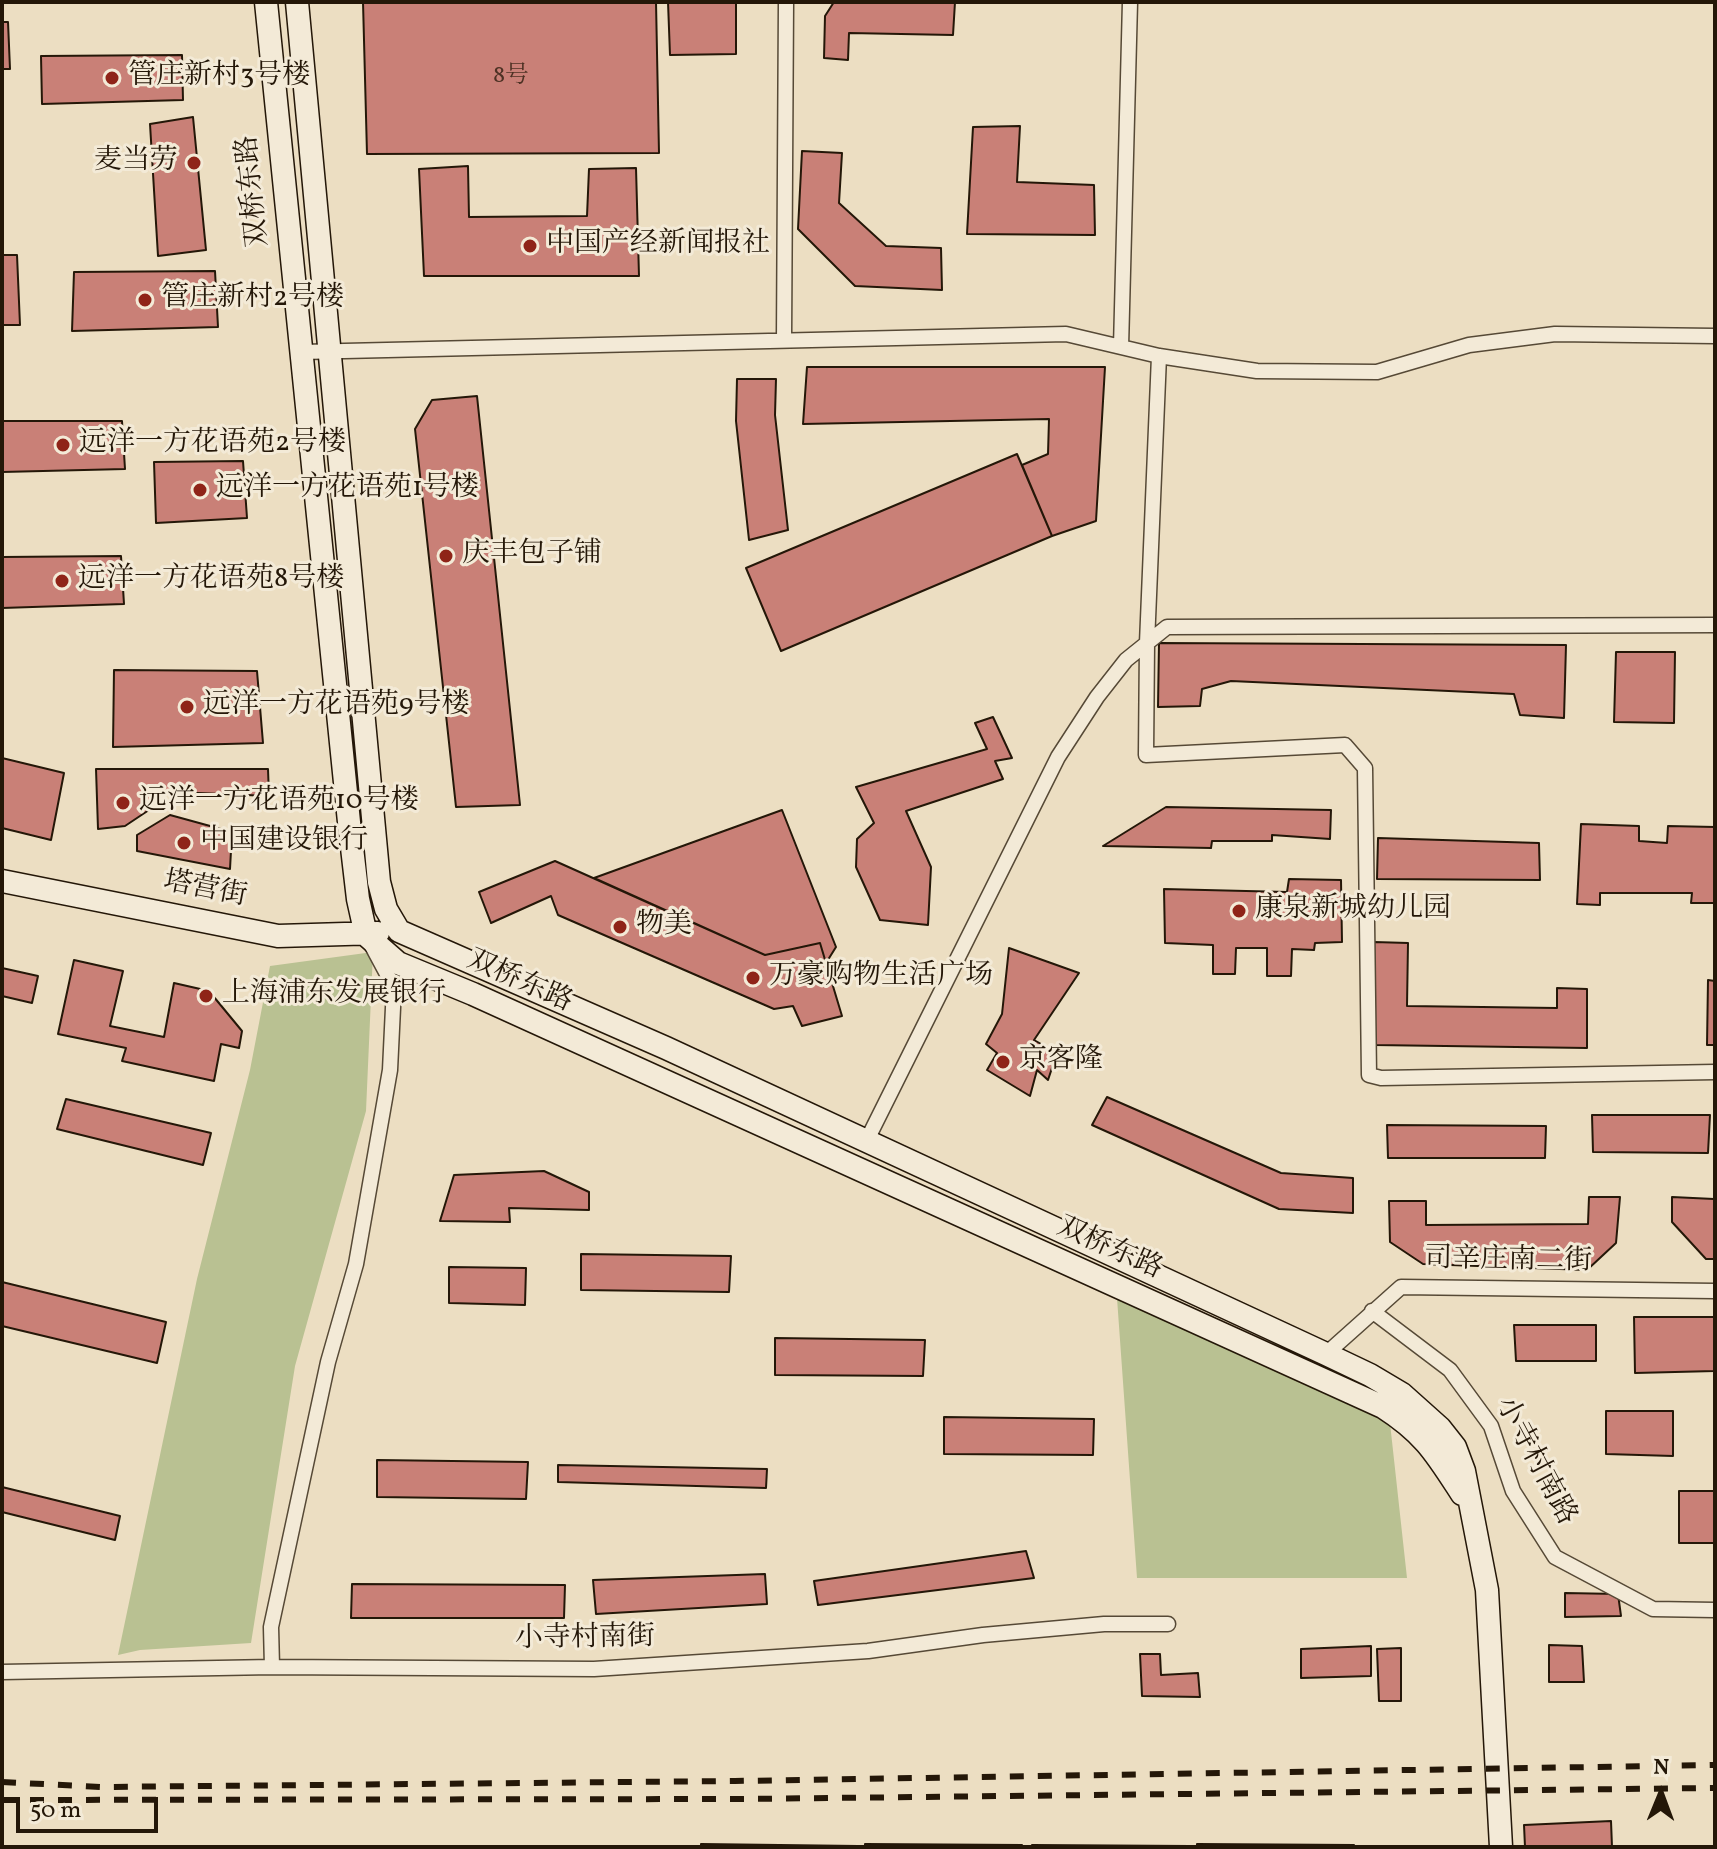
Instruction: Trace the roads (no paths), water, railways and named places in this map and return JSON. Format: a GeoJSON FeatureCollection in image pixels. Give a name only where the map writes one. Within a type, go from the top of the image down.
{"type":"FeatureCollection","features":[{"type":"Feature","properties":{"kind":"street","name":"双桥东路"},"geometry":{"type":"LineString","coordinates":[[266,2],[349,822],[358,899],[366,935],[398,963],[473,994],[1383,1407],[1407,1422],[1432,1447],[1472,1509]]}},
{"type":"Feature","properties":{"kind":"street"},"geometry":{"type":"LineString","coordinates":[[297,2],[379,882],[386,909],[399,931]]}},
{"type":"Feature","properties":{"kind":"street"},"geometry":{"type":"LineString","coordinates":[[784,339],[786,2]]}},
{"type":"Feature","properties":{"kind":"street"},"geometry":{"type":"LineString","coordinates":[[1121,347],[1130,2]]}},
{"type":"Feature","properties":{"kind":"street"},"geometry":{"type":"LineString","coordinates":[[302,352],[1066,334],[1159,356],[1257,371],[1377,372],[1469,345],[1555,334],[1715,336]]}},
{"type":"Feature","properties":{"kind":"street"},"geometry":{"type":"LineString","coordinates":[[1159,356],[1147,643],[1146,755],[1345,745],[1365,768],[1369,1075],[1381,1078],[1715,1072]]}},
{"type":"Feature","properties":{"kind":"street"},"geometry":{"type":"LineString","coordinates":[[866,1142],[1058,757],[1097,697],[1126,660],[1167,627],[1715,625]]}},
{"type":"Feature","properties":{"kind":"street","name":"塔营街"},"geometry":{"type":"LineString","coordinates":[[2,881],[278,936],[366,935],[399,931]]}},
{"type":"Feature","properties":{"kind":"street","name":"双桥东路"},"geometry":{"type":"LineString","coordinates":[[399,931],[666,1048],[1326,1354],[1402,1394],[1440,1428],[1455,1447],[1464,1471],[1487,1590],[1501,1847]]}},
{"type":"Feature","properties":{"kind":"street"},"geometry":{"type":"LineString","coordinates":[[272,1667],[271,1627],[328,1362],[356,1264],[390,1070],[394,987],[366,935]]}},
{"type":"Feature","properties":{"kind":"street","name":"司辛庄南二街"},"geometry":{"type":"LineString","coordinates":[[1326,1354],[1401,1287],[1715,1291]]}},
{"type":"Feature","properties":{"kind":"street","name":"小寺村南路"},"geometry":{"type":"LineString","coordinates":[[1372,1311],[1450,1370],[1491,1426],[1513,1491],[1555,1557],[1653,1609],[1715,1610]]}},
{"type":"Feature","properties":{"kind":"street","name":"小寺村南街"},"geometry":{"type":"LineString","coordinates":[[2,1672],[272,1667],[594,1669],[868,1651],[983,1635],[1104,1624],[1168,1624]]}},
{"type":"Feature","properties":{"kind":"railway"},"geometry":{"type":"LineString","coordinates":[[2,1782],[101,1787],[735,1781],[1715,1765]]}},
{"type":"Feature","properties":{"kind":"railway"},"geometry":{"type":"LineString","coordinates":[[2,1800],[740,1799],[1715,1788]]}},
{"type":"Feature","properties":{"kind":"place","name":"管庄新村3号楼"},"geometry":{"type":"Point","coordinates":[112,78]}},
{"type":"Feature","properties":{"kind":"place","name":"麦当劳"},"geometry":{"type":"Point","coordinates":[194,163]}},
{"type":"Feature","properties":{"kind":"place","name":"中国产经新闻报社"},"geometry":{"type":"Point","coordinates":[530,246]}},
{"type":"Feature","properties":{"kind":"place","name":"管庄新村2号楼"},"geometry":{"type":"Point","coordinates":[145,300]}},
{"type":"Feature","properties":{"kind":"place","name":"远洋一方花语苑2号楼"},"geometry":{"type":"Point","coordinates":[63,445]}},
{"type":"Feature","properties":{"kind":"place","name":"远洋一方花语苑1号楼"},"geometry":{"type":"Point","coordinates":[200,490]}},
{"type":"Feature","properties":{"kind":"place","name":"庆丰包子铺"},"geometry":{"type":"Point","coordinates":[446,556]}},
{"type":"Feature","properties":{"kind":"place","name":"远洋一方花语苑8号楼"},"geometry":{"type":"Point","coordinates":[62,581]}},
{"type":"Feature","properties":{"kind":"place","name":"远洋一方花语苑9号楼"},"geometry":{"type":"Point","coordinates":[187,707]}},
{"type":"Feature","properties":{"kind":"place","name":"远洋一方花语苑10号楼"},"geometry":{"type":"Point","coordinates":[123,803]}},
{"type":"Feature","properties":{"kind":"place","name":"中国建设银行"},"geometry":{"type":"Point","coordinates":[184,843]}},
{"type":"Feature","properties":{"kind":"place","name":"康泉新城幼儿园"},"geometry":{"type":"Point","coordinates":[1239,911]}},
{"type":"Feature","properties":{"kind":"place","name":"物美"},"geometry":{"type":"Point","coordinates":[620,927]}},
{"type":"Feature","properties":{"kind":"place","name":"万豪购物生活广场"},"geometry":{"type":"Point","coordinates":[753,978]}},
{"type":"Feature","properties":{"kind":"place","name":"上海浦东发展银行"},"geometry":{"type":"Point","coordinates":[206,996]}},
{"type":"Feature","properties":{"kind":"place","name":"京客隆"},"geometry":{"type":"Point","coordinates":[1003,1062]}}]}
